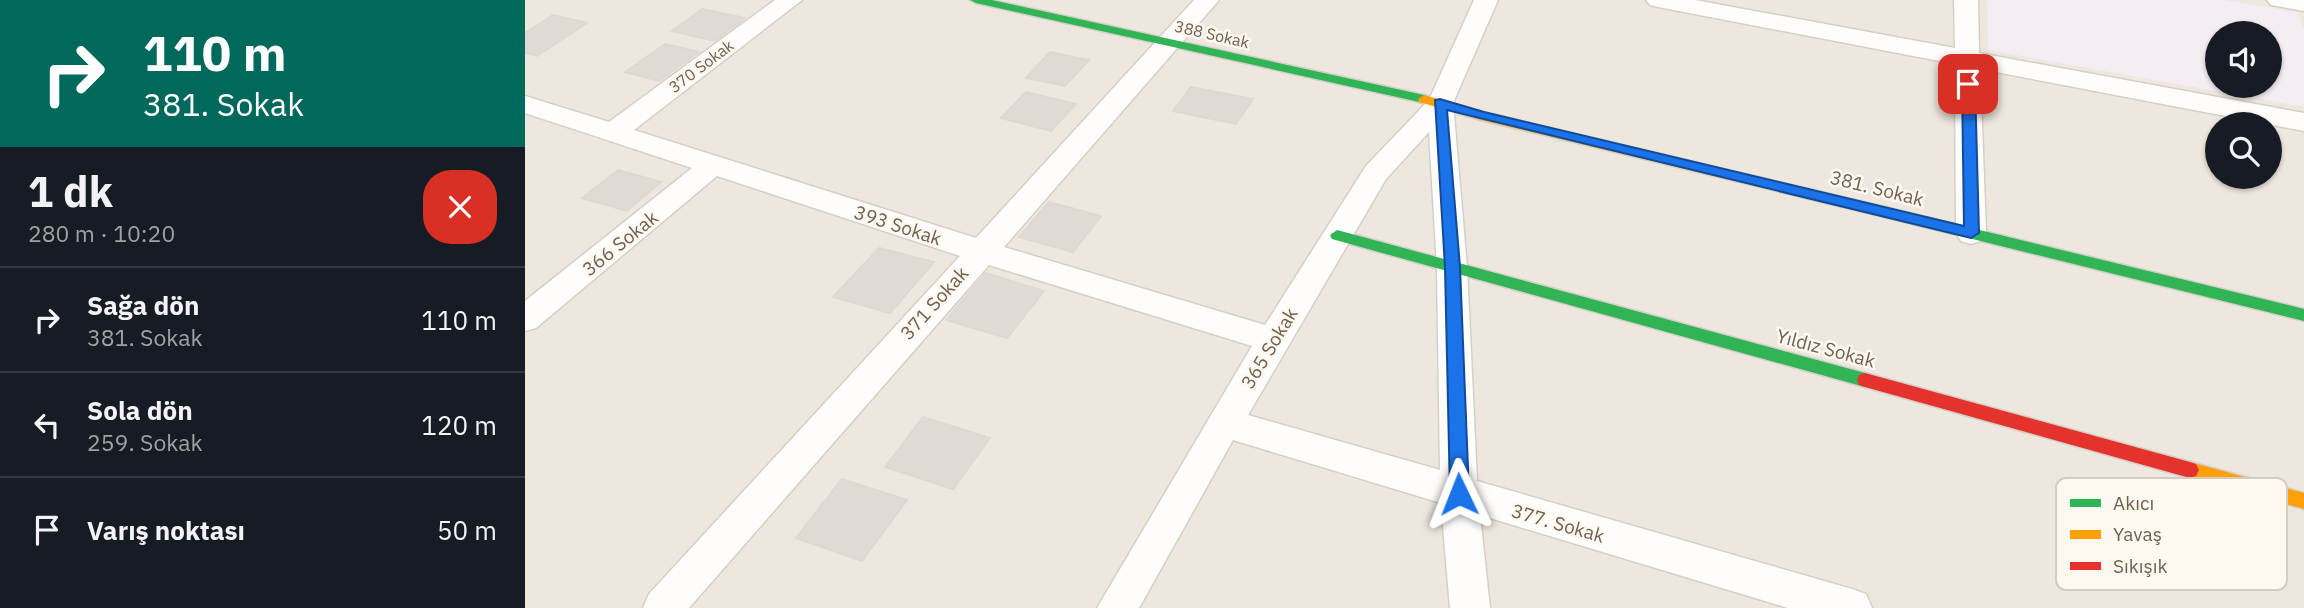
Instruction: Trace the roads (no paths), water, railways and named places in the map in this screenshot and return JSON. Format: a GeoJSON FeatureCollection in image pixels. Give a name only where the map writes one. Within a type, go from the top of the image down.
{"type":"FeatureCollection","features":[{"type":"Feature","properties":{"kind":"street","name":"370 Sokak"},"geometry":{"type":"LineString","coordinates":[[613,132],[790,0]]}},
{"type":"Feature","properties":{"kind":"street","name":"388 Sokak"},"geometry":{"type":"LineString","coordinates":[[976,0],[1440,103]]}},
{"type":"Feature","properties":{"kind":"street","name":"371 Sokak"},"geometry":{"type":"LineString","coordinates":[[663,608],[1207,0]]}},
{"type":"Feature","properties":{"kind":"street"},"geometry":{"type":"LineString","coordinates":[[1470,608],[1459,494],[1453,267],[1440,103],[1486,0]]}},
{"type":"Feature","properties":{"kind":"street"},"geometry":{"type":"LineString","coordinates":[[1658,0],[2304,122]]}},
{"type":"Feature","properties":{"kind":"street"},"geometry":{"type":"LineString","coordinates":[[1966,0],[1971,233]]}},
{"type":"Feature","properties":{"kind":"street"},"geometry":{"type":"LineString","coordinates":[[2279,0],[2304,4]]}},
{"type":"Feature","properties":{"kind":"street","name":"381. Sokak"},"geometry":{"type":"LineString","coordinates":[[1440,103],[1481,116],[2304,315]]}},
{"type":"Feature","properties":{"kind":"street","name":"365 Sokak"},"geometry":{"type":"LineString","coordinates":[[1117,608],[1273,340],[1376,173],[1440,103]]}},
{"type":"Feature","properties":{"kind":"street","name":"393 Sokak"},"geometry":{"type":"LineString","coordinates":[[525,104],[980,251],[1273,340]]}},
{"type":"Feature","properties":{"kind":"street","name":"366 Sokak"},"geometry":{"type":"LineString","coordinates":[[525,319],[713,165]]}},
{"type":"Feature","properties":{"kind":"street","name":"Yıldız Sokak"},"geometry":{"type":"LineString","coordinates":[[1338,235],[2220,478]]}},
{"type":"Feature","properties":{"kind":"street","name":"377. Sokak"},"geometry":{"type":"LineString","coordinates":[[1225,423],[1852,608]]}},
{"type":"Feature","properties":{"kind":"street","name":"Yıldız Sokak"},"geometry":{"type":"LineString","coordinates":[[2287,496],[2304,501]]}}]}
